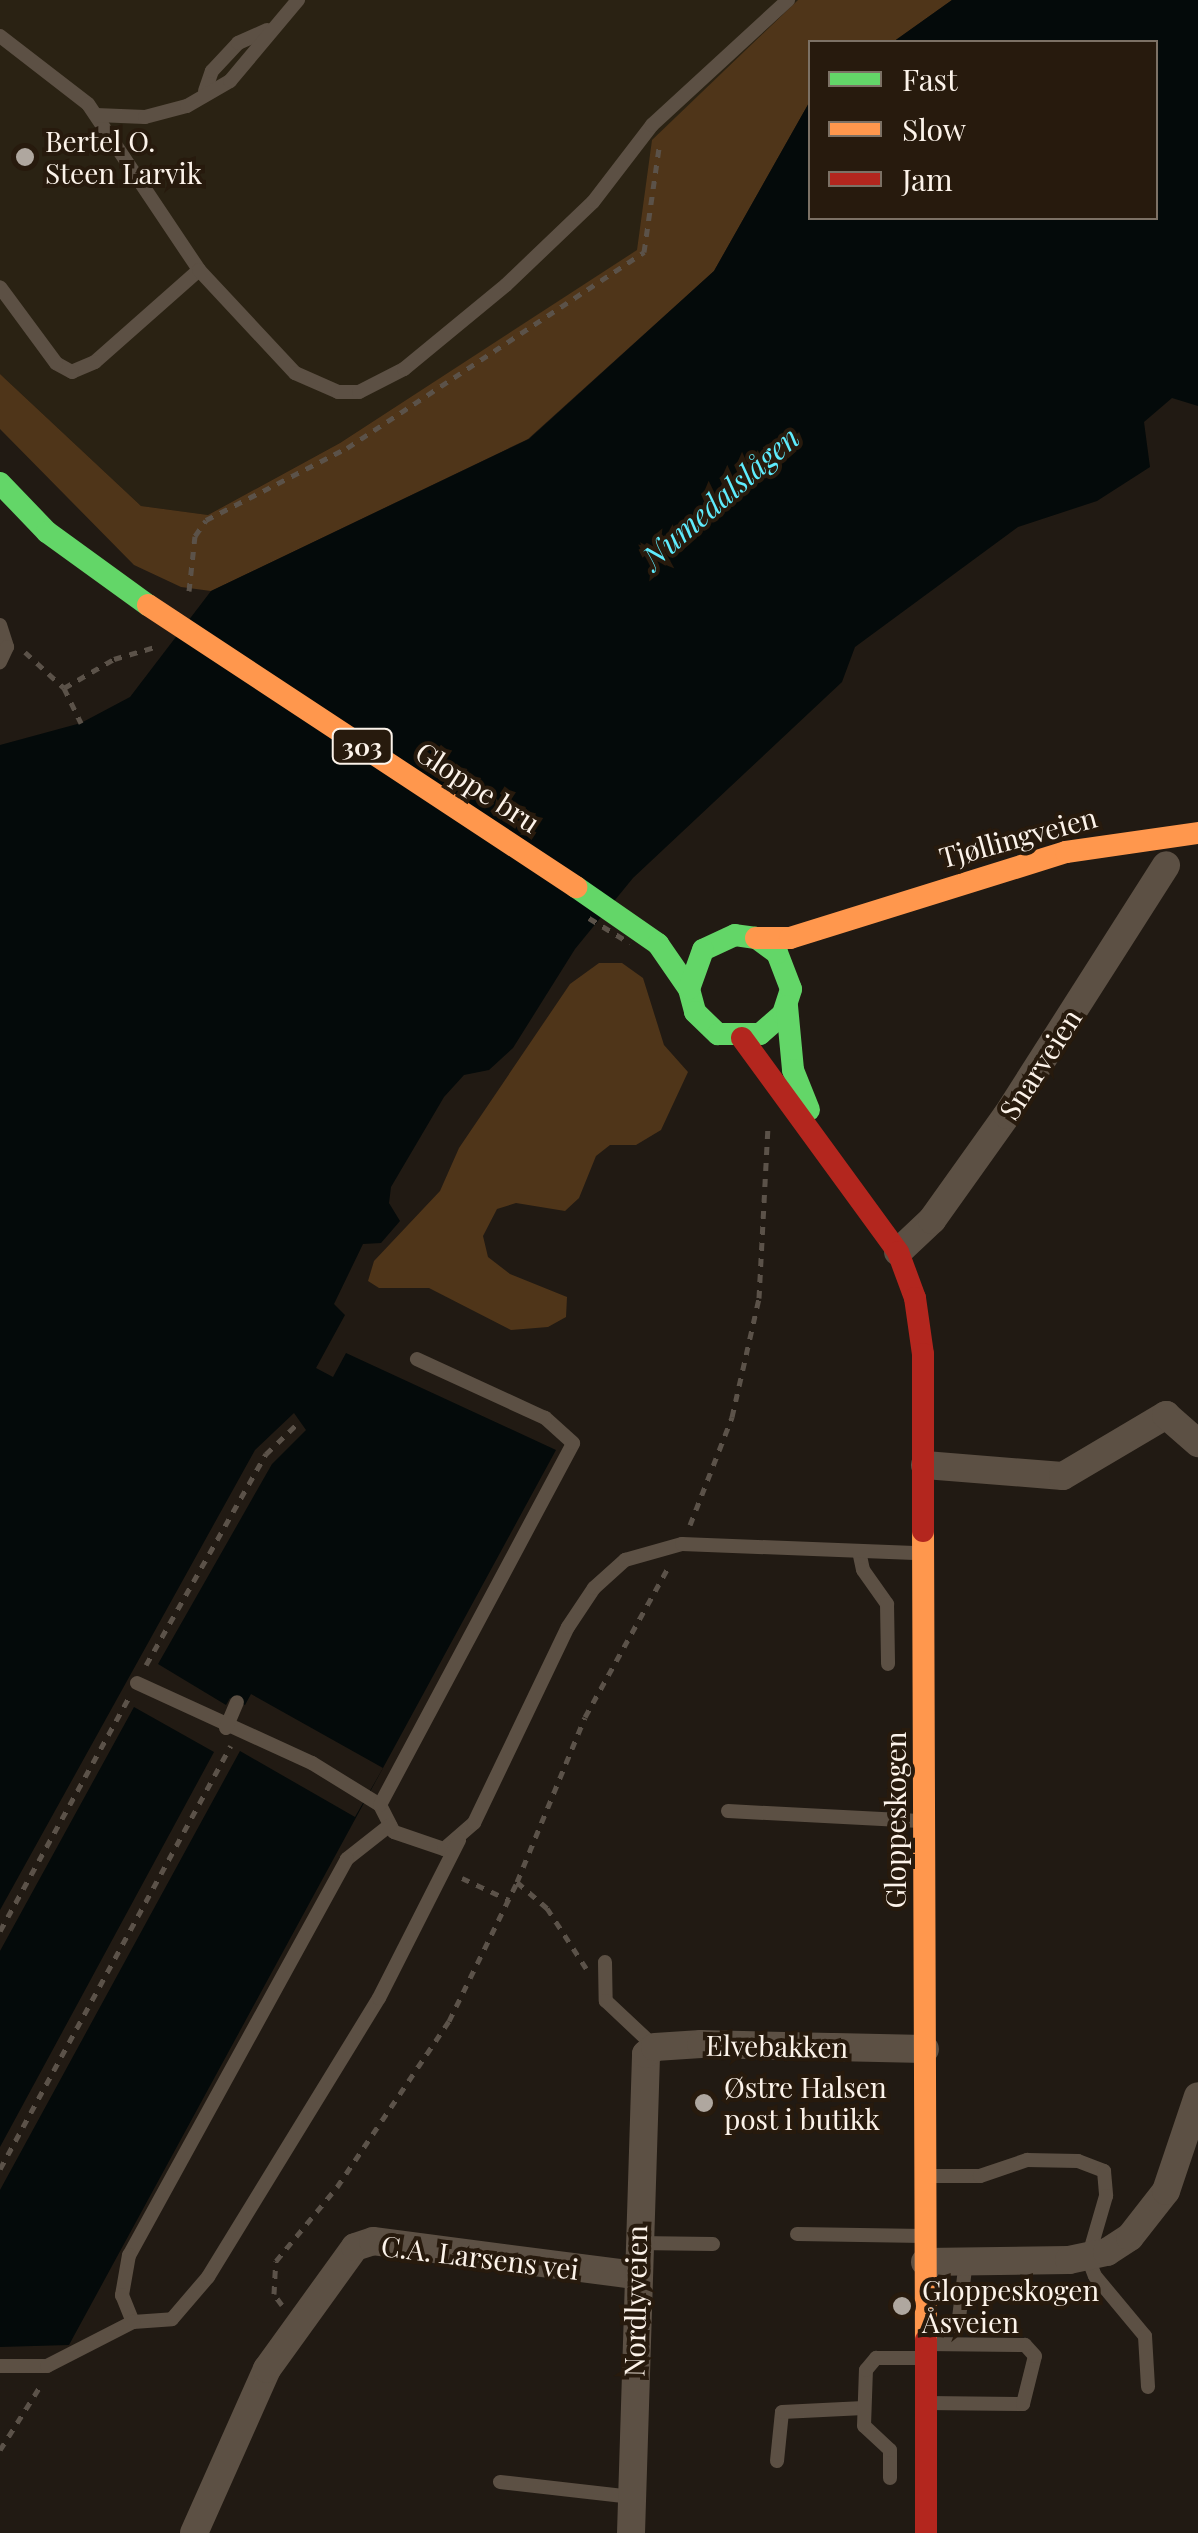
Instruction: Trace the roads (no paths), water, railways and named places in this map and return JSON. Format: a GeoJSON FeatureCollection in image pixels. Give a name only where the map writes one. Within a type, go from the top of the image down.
{"type":"FeatureCollection","features":[{"type":"Feature","properties":{"kind":"main road","name":"Gloppe bru"},"geometry":{"type":"LineString","coordinates":[[0,483],[47,532],[148,606],[658,944],[689,989]]}},
{"type":"Feature","properties":{"kind":"main road","name":"Tjøllingveien"},"geometry":{"type":"LineString","coordinates":[[756,938],[790,938],[1066,852],[1198,834]]}},
{"type":"Feature","properties":{"kind":"main road","name":"Gloppe bru"},"geometry":{"type":"LineString","coordinates":[[576,888],[726,937]]}},
{"type":"Feature","properties":{"kind":"main road","name":"Tjøllingveien"},"geometry":{"type":"LineString","coordinates":[[824,950],[858,916]]}},
{"type":"Feature","properties":{"kind":"main road","name":"303"},"geometry":{"type":"LineString","coordinates":[[726,937],[756,938]]}},
{"type":"Feature","properties":{"kind":"main road"},"geometry":{"type":"LineString","coordinates":[[689,989],[703,950],[726,937]]}},
{"type":"Feature","properties":{"kind":"main road"},"geometry":{"type":"LineString","coordinates":[[756,938],[784,961],[788,998]]}},
{"type":"Feature","properties":{"kind":"main road"},"geometry":{"type":"LineString","coordinates":[[742,1038],[772,1026],[807,970]]}},
{"type":"Feature","properties":{"kind":"main road","name":"303"},"geometry":{"type":"LineString","coordinates":[[689,989],[707,1026],[742,1038]]}},
{"type":"Feature","properties":{"kind":"main road","name":"Gloppeskogen"},"geometry":{"type":"LineString","coordinates":[[788,998],[793,1070],[818,1136],[898,1252],[915,1298],[923,1354],[926,2533]]}},
{"type":"Feature","properties":{"kind":"main road","name":"Gloppeskogen"},"geometry":{"type":"LineString","coordinates":[[742,1038],[793,1115],[818,1136]]}},
{"type":"Feature","properties":{"kind":"street","name":"Snarveien"},"geometry":{"type":"LineString","coordinates":[[898,1252],[932,1220],[1007,1115],[1166,865]]}},
{"type":"Feature","properties":{"kind":"street"},"geometry":{"type":"LineString","coordinates":[[925,1465],[1063,1476],[1166,1415],[1198,1443]]}},
{"type":"Feature","properties":{"kind":"street","name":"Elvebakken"},"geometry":{"type":"LineString","coordinates":[[649,2058],[925,2049]]}},
{"type":"Feature","properties":{"kind":"street","name":"Nordlyveien"},"geometry":{"type":"LineString","coordinates":[[631,2533],[636,2244],[649,2058]]}},
{"type":"Feature","properties":{"kind":"street"},"geometry":{"type":"LineString","coordinates":[[925,2249],[966,2261],[1088,2258],[1130,2238],[1152,2213],[1180,2159],[1198,2096]]}},
{"type":"Feature","properties":{"kind":"street","name":"C.A. Larsens vei"},"geometry":{"type":"LineString","coordinates":[[194,2533],[267,2369],[294,2323],[339,2262],[374,2241],[635,2275]]}},
{"type":"Feature","properties":{"kind":"lane"},"geometry":{"type":"LineString","coordinates":[[96,115],[167,114],[205,91],[212,70],[238,42],[267,30],[298,0]]}},
{"type":"Feature","properties":{"kind":"lane"},"geometry":{"type":"LineString","coordinates":[[0,36],[62,80],[96,115],[199,270],[296,374],[338,392],[359,392],[404,370],[506,285],[592,202],[652,125],[788,0]]}},
{"type":"Feature","properties":{"kind":"lane"},"geometry":{"type":"LineString","coordinates":[[0,287],[56,363],[72,372],[95,362],[199,270]]}},
{"type":"Feature","properties":{"kind":"lane"},"geometry":{"type":"LineString","coordinates":[[0,625],[8,647],[0,662]]}},
{"type":"Feature","properties":{"kind":"lane"},"geometry":{"type":"LineString","coordinates":[[380,1806],[573,1442],[545,1418],[417,1359]]}},
{"type":"Feature","properties":{"kind":"lane"},"geometry":{"type":"LineString","coordinates":[[0,2366],[47,2366],[133,2322],[172,2320],[208,2278],[379,1998],[459,1840],[474,1824],[568,1627],[594,1588],[624,1560],[682,1544],[924,1552]]}},
{"type":"Feature","properties":{"kind":"lane"},"geometry":{"type":"LineString","coordinates":[[859,1551],[863,1570],[887,1604],[888,1664]]}},
{"type":"Feature","properties":{"kind":"lane"},"geometry":{"type":"LineString","coordinates":[[137,1683],[233,1728],[380,1806],[390,1825],[428,1848],[459,1840]]}},
{"type":"Feature","properties":{"kind":"lane"},"geometry":{"type":"LineString","coordinates":[[233,1728],[237,1702]]}},
{"type":"Feature","properties":{"kind":"lane"},"geometry":{"type":"LineString","coordinates":[[728,1811],[926,1821]]}},
{"type":"Feature","properties":{"kind":"lane"},"geometry":{"type":"LineString","coordinates":[[133,2322],[122,2295],[129,2255],[347,1859],[390,1825]]}},
{"type":"Feature","properties":{"kind":"lane"},"geometry":{"type":"LineString","coordinates":[[605,1962],[606,2000],[649,2058]]}},
{"type":"Feature","properties":{"kind":"lane"},"geometry":{"type":"LineString","coordinates":[[925,2176],[980,2176],[1027,2160],[1095,2164],[1108,2182],[1088,2258],[1095,2276],[1145,2336],[1148,2387]]}},
{"type":"Feature","properties":{"kind":"lane"},"geometry":{"type":"LineString","coordinates":[[797,2234],[925,2249]]}},
{"type":"Feature","properties":{"kind":"lane"},"geometry":{"type":"LineString","coordinates":[[636,2244],[714,2244]]}},
{"type":"Feature","properties":{"kind":"lane"},"geometry":{"type":"LineString","coordinates":[[890,2478],[890,2450],[870,2437],[864,2408],[868,2362],[926,2343],[958,2326],[966,2261]]}},
{"type":"Feature","properties":{"kind":"lane"},"geometry":{"type":"LineString","coordinates":[[926,2343],[1025,2345],[1035,2356],[1023,2404],[926,2403]]}},
{"type":"Feature","properties":{"kind":"lane"},"geometry":{"type":"LineString","coordinates":[[777,2462],[782,2412],[864,2408]]}},
{"type":"Feature","properties":{"kind":"lane"},"geometry":{"type":"LineString","coordinates":[[500,2482],[632,2497]]}},
{"type":"Feature","properties":{"kind":"water","name":"Numedalslågen"},"geometry":{"type":"Polygon","coordinates":[[[952,0],[1198,0],[1198,406],[1172,398],[1144,422],[1150,467],[1097,501],[1018,527],[855,647],[842,682],[633,878],[575,949],[513,1048],[489,1070],[464,1075],[444,1097],[391,1187],[389,1203],[400,1221],[381,1243],[363,1244],[334,1304],[345,1315],[316,1368],[333,1377],[346,1353],[556,1450],[69,2345],[0,2347],[0,745],[81,723],[130,697],[211,591],[529,439],[714,271],[808,105],[808,220],[1158,220],[1158,40],[896,40],[952,0]]]}},
{"type":"Feature","properties":{"kind":"place","name":"Bertel O. Steen Larvik"},"geometry":{"type":"Point","coordinates":[25,157]}},
{"type":"Feature","properties":{"kind":"place","name":"Østre Halsen post i butikk"},"geometry":{"type":"Point","coordinates":[704,2103]}},
{"type":"Feature","properties":{"kind":"place","name":"Gloppeskogen Åsveien"},"geometry":{"type":"Point","coordinates":[902,2306]}}]}
